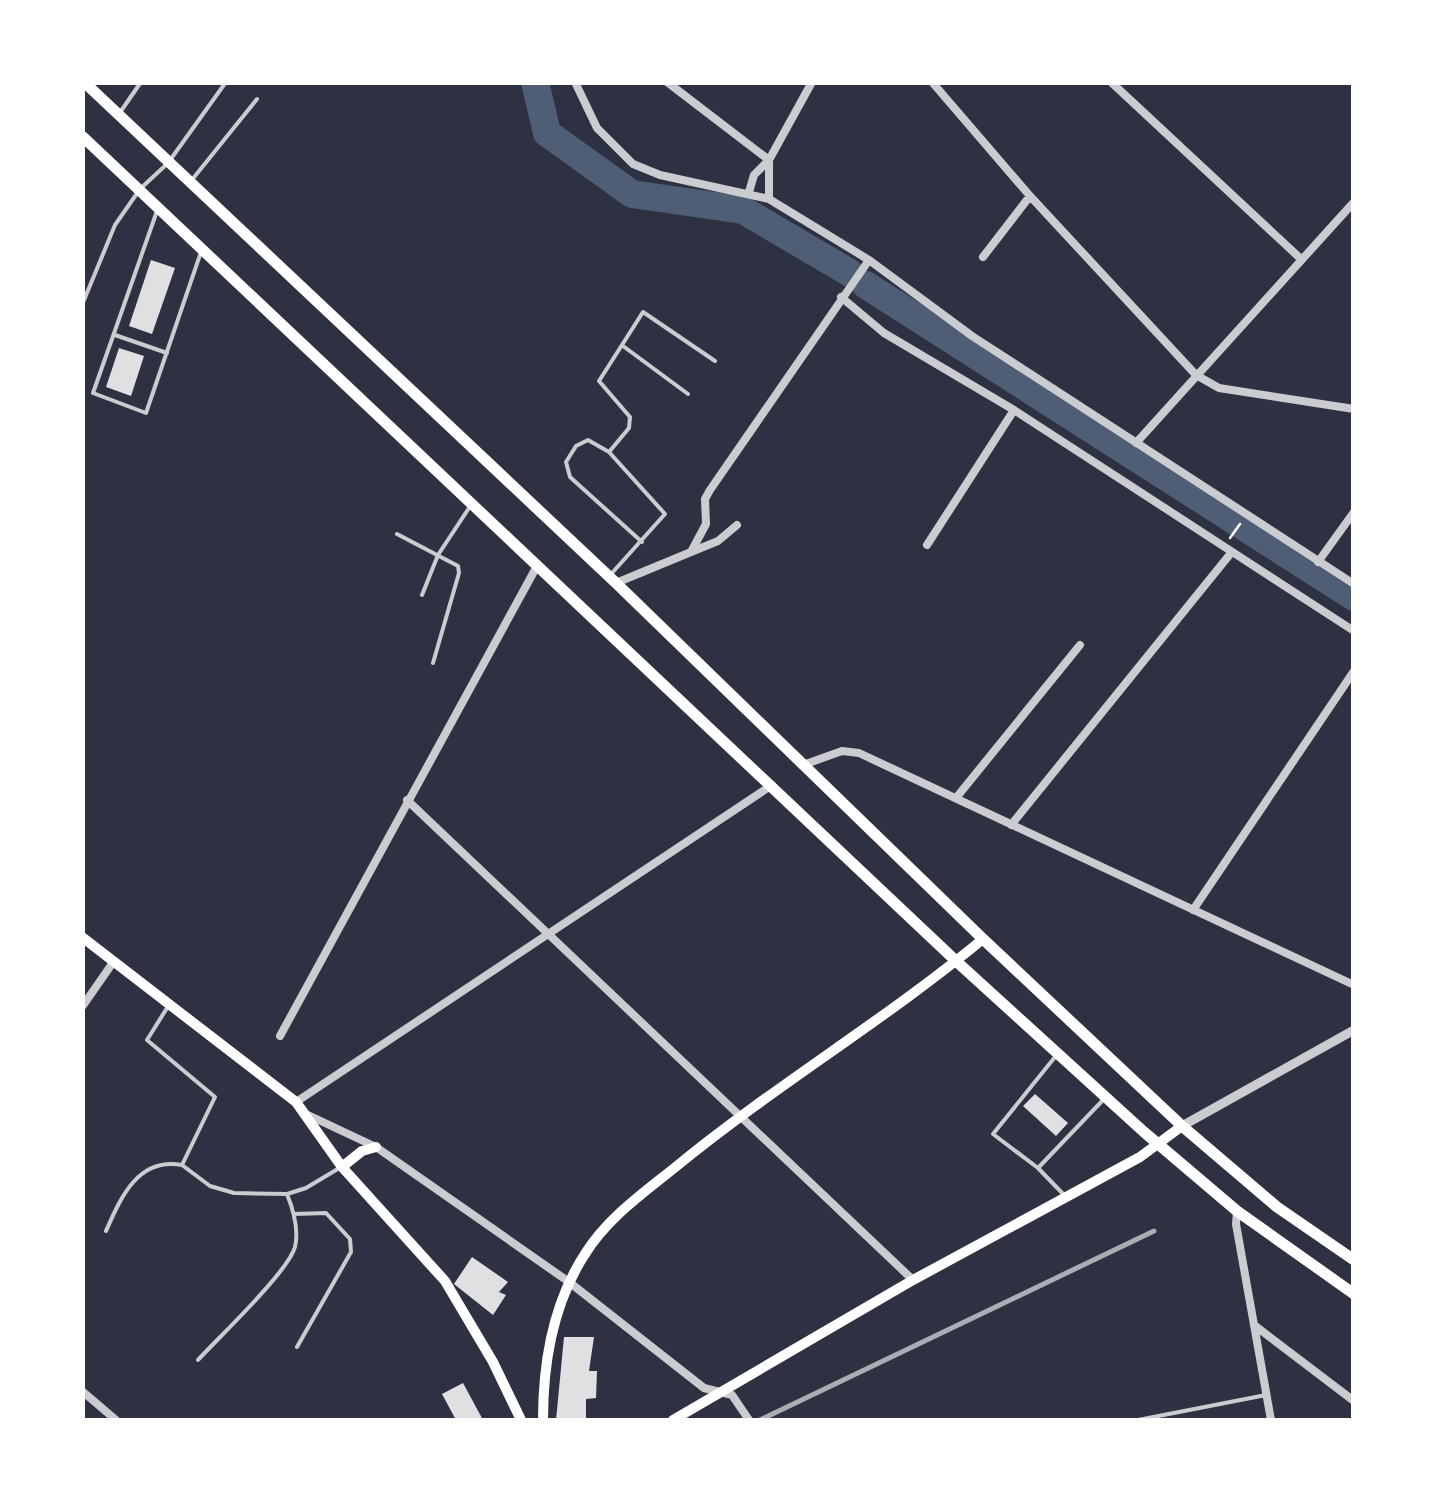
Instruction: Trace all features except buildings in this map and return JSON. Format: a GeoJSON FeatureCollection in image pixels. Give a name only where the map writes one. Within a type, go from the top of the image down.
{"type":"FeatureCollection","features":[{"type":"Feature","properties":{"kind":"main road"},"geometry":{"type":"LineString","coordinates":[[84,82],[1182,1126],[1277,1207],[1354,1260]]}},
{"type":"Feature","properties":{"kind":"main road"},"geometry":{"type":"LineString","coordinates":[[82,136],[1058,1054],[1237,1211],[1354,1294]]}},
{"type":"Feature","properties":{"kind":"main road"},"geometry":{"type":"LineString","coordinates":[[82,937],[308,1115],[342,1167],[445,1280],[494,1362],[520,1420]]}},
{"type":"Feature","properties":{"kind":"main road"},"geometry":{"type":"LineString","coordinates":[[543,1420],[550,1343],[569,1282],[586,1251],[611,1220],[738,1116],[983,939]]}},
{"type":"Feature","properties":{"kind":"main road"},"geometry":{"type":"LineString","coordinates":[[673,1420],[913,1280],[1158,1145],[1182,1126]]}},
{"type":"Feature","properties":{"kind":"main road"},"geometry":{"type":"LineString","coordinates":[[342,1167],[362,1151],[376,1147]]}},
{"type":"Feature","properties":{"kind":"street"},"geometry":{"type":"LineString","coordinates":[[575,82],[597,128],[633,164],[660,175],[769,199],[869,260],[972,336],[1354,584]]}},
{"type":"Feature","properties":{"kind":"street"},"geometry":{"type":"LineString","coordinates":[[667,82],[769,160]]}},
{"type":"Feature","properties":{"kind":"street"},"geometry":{"type":"LineString","coordinates":[[750,192],[754,175],[769,160],[812,82]]}},
{"type":"Feature","properties":{"kind":"street"},"geometry":{"type":"LineString","coordinates":[[932,82],[1030,196],[1196,376],[1219,388],[1354,409]]}},
{"type":"Feature","properties":{"kind":"street"},"geometry":{"type":"LineString","coordinates":[[1111,82],[1301,259]]}},
{"type":"Feature","properties":{"kind":"street"},"geometry":{"type":"LineString","coordinates":[[769,160],[769,199]]}},
{"type":"Feature","properties":{"kind":"street"},"geometry":{"type":"LineString","coordinates":[[983,257],[1030,196]]}},
{"type":"Feature","properties":{"kind":"street"},"geometry":{"type":"LineString","coordinates":[[1136,442],[1354,202]]}},
{"type":"Feature","properties":{"kind":"street"},"geometry":{"type":"LineString","coordinates":[[691,552],[706,524],[705,499],[710,490],[869,260]]}},
{"type":"Feature","properties":{"kind":"street"},"geometry":{"type":"LineString","coordinates":[[841,297],[884,333],[1014,410],[1354,632]]}},
{"type":"Feature","properties":{"kind":"street"},"geometry":{"type":"LineString","coordinates":[[927,545],[1014,410]]}},
{"type":"Feature","properties":{"kind":"street"},"geometry":{"type":"LineString","coordinates":[[1318,562],[1354,512]]}},
{"type":"Feature","properties":{"kind":"street"},"geometry":{"type":"LineString","coordinates":[[612,580],[718,541],[737,525]]}},
{"type":"Feature","properties":{"kind":"street"},"geometry":{"type":"LineString","coordinates":[[1012,825],[1232,553]]}},
{"type":"Feature","properties":{"kind":"street"},"geometry":{"type":"LineString","coordinates":[[280,1036],[537,566]]}},
{"type":"Feature","properties":{"kind":"street"},"geometry":{"type":"LineString","coordinates":[[956,798],[1080,645]]}},
{"type":"Feature","properties":{"kind":"street"},"geometry":{"type":"LineString","coordinates":[[1194,910],[1354,671]]}},
{"type":"Feature","properties":{"kind":"street"},"geometry":{"type":"LineString","coordinates":[[802,766],[851,751],[1354,986]]}},
{"type":"Feature","properties":{"kind":"street"},"geometry":{"type":"LineString","coordinates":[[296,1102],[551,936],[772,785]]}},
{"type":"Feature","properties":{"kind":"street"},"geometry":{"type":"LineString","coordinates":[[407,800],[913,1280]]}},
{"type":"Feature","properties":{"kind":"street"},"geometry":{"type":"LineString","coordinates":[[82,1006],[114,960]]}},
{"type":"Feature","properties":{"kind":"street"},"geometry":{"type":"LineString","coordinates":[[1182,1126],[1354,1030]]}},
{"type":"Feature","properties":{"kind":"street"},"geometry":{"type":"LineString","coordinates":[[308,1115],[376,1147],[569,1282],[704,1388],[732,1395],[749,1420]]}},
{"type":"Feature","properties":{"kind":"street"},"geometry":{"type":"LineString","coordinates":[[1237,1211],[1236,1224],[1271,1420]]}},
{"type":"Feature","properties":{"kind":"street"},"geometry":{"type":"LineString","coordinates":[[1254,1324],[1354,1401]]}},
{"type":"Feature","properties":{"kind":"street"},"geometry":{"type":"LineString","coordinates":[[82,1391],[116,1420]]}},
{"type":"Feature","properties":{"kind":"lane"},"geometry":{"type":"LineString","coordinates":[[119,115],[141,82]]}},
{"type":"Feature","properties":{"kind":"lane"},"geometry":{"type":"LineString","coordinates":[[82,305],[115,225],[140,190],[168,163],[226,82]]}},
{"type":"Feature","properties":{"kind":"lane"},"geometry":{"type":"LineString","coordinates":[[189,183],[257,99]]}},
{"type":"Feature","properties":{"kind":"lane"},"geometry":{"type":"LineString","coordinates":[[158,207],[93,394],[146,413],[202,248]]}},
{"type":"Feature","properties":{"kind":"lane"},"geometry":{"type":"LineString","coordinates":[[609,452],[629,428],[630,417],[599,381],[643,312],[715,362]]}},
{"type":"Feature","properties":{"kind":"lane"},"geometry":{"type":"LineString","coordinates":[[114,334],[167,353]]}},
{"type":"Feature","properties":{"kind":"lane"},"geometry":{"type":"LineString","coordinates":[[622,346],[688,394]]}},
{"type":"Feature","properties":{"kind":"lane"},"geometry":{"type":"LineString","coordinates":[[612,580],[665,514],[609,452],[588,440],[576,446],[566,462],[570,477],[642,542]]}},
{"type":"Feature","properties":{"kind":"lane"},"geometry":{"type":"LineString","coordinates":[[422,594],[438,555],[472,504]]}},
{"type":"Feature","properties":{"kind":"lane"},"geometry":{"type":"LineString","coordinates":[[397,534],[453,561],[459,572],[433,663]]}},
{"type":"Feature","properties":{"kind":"lane"},"geometry":{"type":"LineString","coordinates":[[170,1004],[147,1040],[215,1096],[182,1164]]}},
{"type":"Feature","properties":{"kind":"lane"},"geometry":{"type":"LineString","coordinates":[[1058,1054],[993,1134],[1038,1168],[1066,1196]]}},
{"type":"Feature","properties":{"kind":"lane"},"geometry":{"type":"LineString","coordinates":[[1038,1168],[1106,1097]]}},
{"type":"Feature","properties":{"kind":"lane"},"geometry":{"type":"LineString","coordinates":[[106,1231],[125,1190],[151,1167],[166,1162],[182,1164],[210,1186],[234,1193],[287,1194],[342,1167]]}},
{"type":"Feature","properties":{"kind":"lane"},"geometry":{"type":"LineString","coordinates":[[198,1360],[281,1269],[295,1248],[294,1214],[287,1194]]}},
{"type":"Feature","properties":{"kind":"lane"},"geometry":{"type":"LineString","coordinates":[[294,1214],[326,1213],[350,1240],[352,1252],[297,1347]]}},
{"type":"Feature","properties":{"kind":"lane"},"geometry":{"type":"LineString","coordinates":[[1138,1420],[1266,1395]]}},
{"type":"Feature","properties":{"kind":"path"},"geometry":{"type":"LineString","coordinates":[[1231,537],[1242,521]]}},
{"type":"Feature","properties":{"kind":"waterway"},"geometry":{"type":"LineString","coordinates":[[535,82],[547,133],[632,194],[743,210],[850,273]]}},
{"type":"Feature","properties":{"kind":"waterway"},"geometry":{"type":"LineString","coordinates":[[866,285],[1354,597]]}},
{"type":"Feature","properties":{"kind":"railway"},"geometry":{"type":"LineString","coordinates":[[760,1420],[1154,1231]]}}]}
